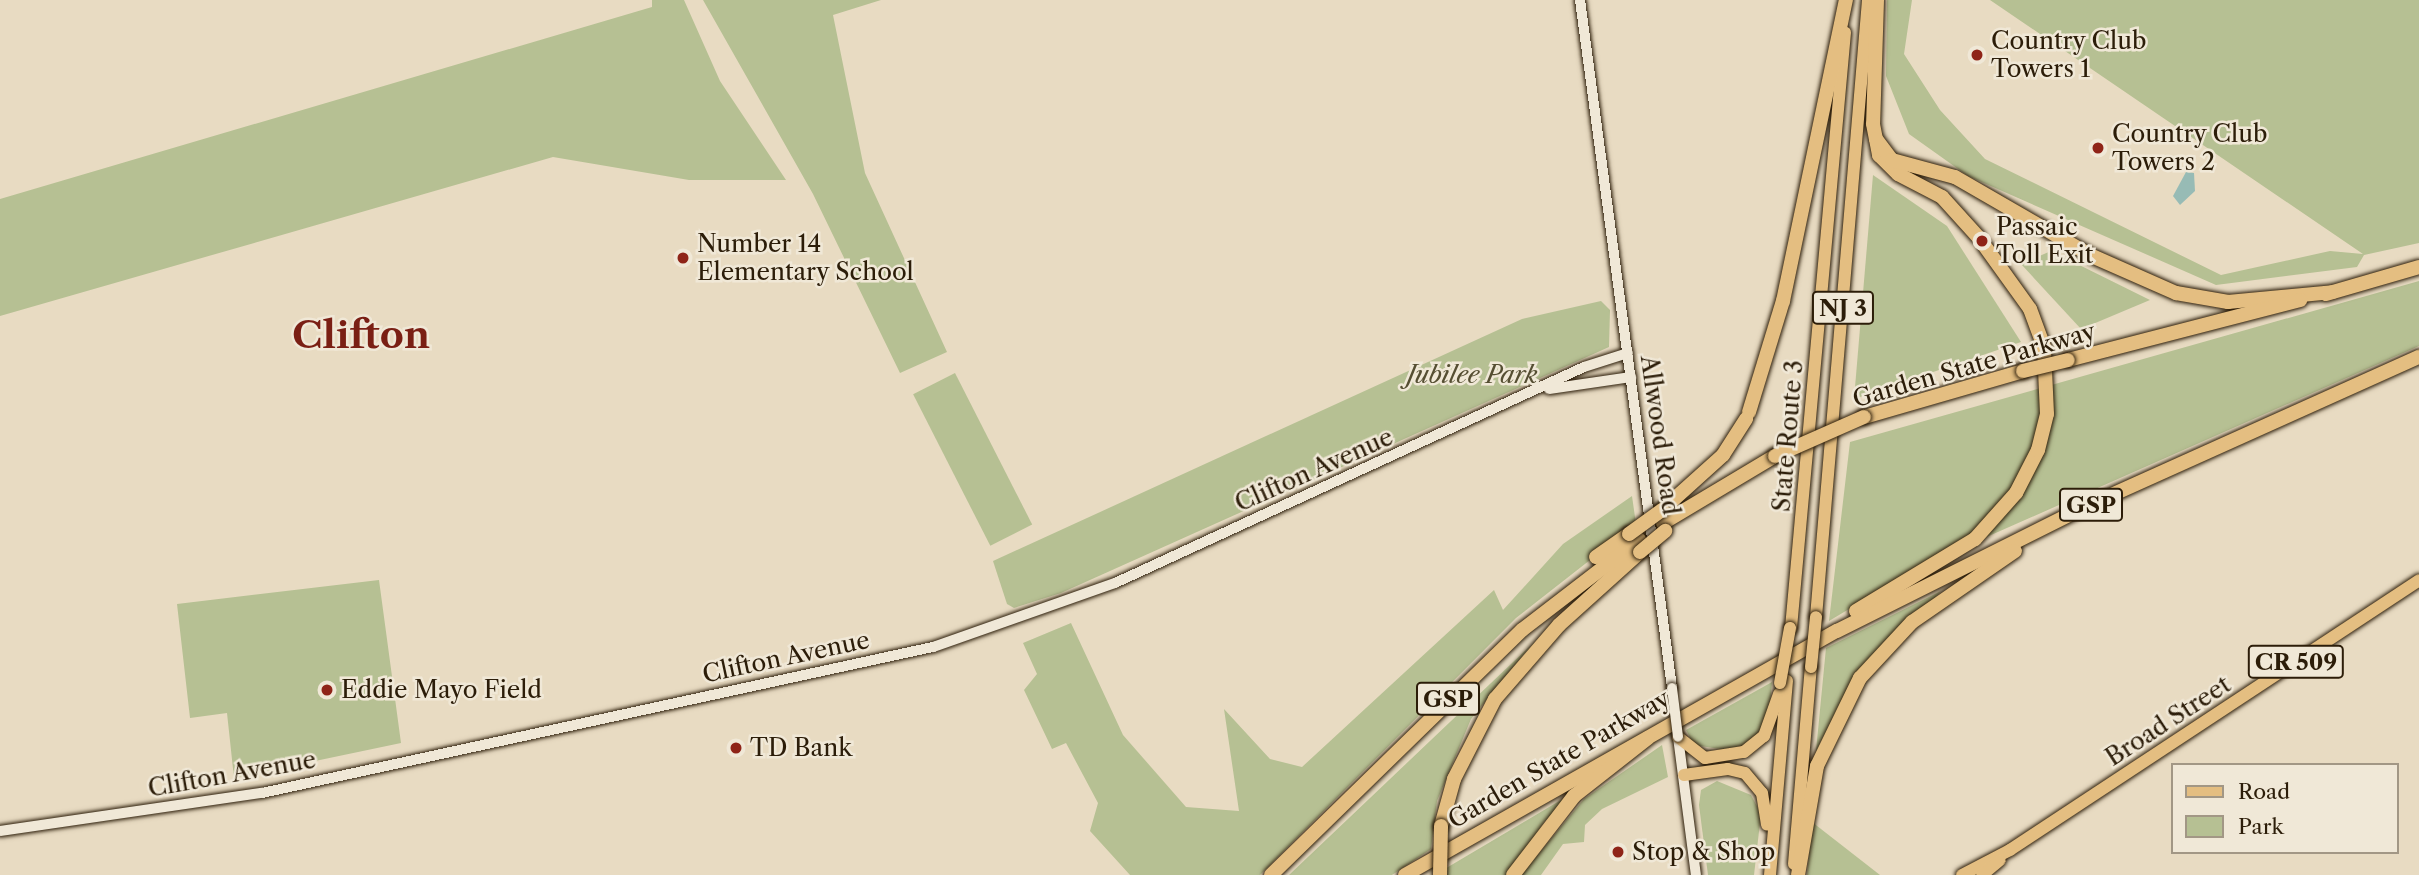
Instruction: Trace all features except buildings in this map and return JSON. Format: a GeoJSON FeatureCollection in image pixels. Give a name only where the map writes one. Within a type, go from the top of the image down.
{"type":"FeatureCollection","features":[{"type":"Feature","properties":{"kind":"highway"},"geometry":{"type":"LineString","coordinates":[[1663,521],[1723,455],[1747,415],[1783,302],[1847,0]]}},
{"type":"Feature","properties":{"kind":"highway"},"geometry":{"type":"LineString","coordinates":[[1769,667],[1966,546],[2009,503],[2029,472],[2047,414],[2044,347],[2030,309],[1982,242],[1942,197],[1887,166],[1875,139],[1877,0]]}},
{"type":"Feature","properties":{"kind":"highway"},"geometry":{"type":"LineString","coordinates":[[1875,139],[1892,160],[1955,177],[2092,256],[2176,293],[2228,302],[2333,292]]}},
{"type":"Feature","properties":{"kind":"highway","name":"Garden State Parkway"},"geometry":{"type":"LineString","coordinates":[[1272,875],[1462,685],[1576,583],[1663,521],[1770,459],[1864,417],[2023,371],[2333,292],[2419,267]]}},
{"type":"Feature","properties":{"kind":"highway","name":"Garden State Parkway"},"geometry":{"type":"LineString","coordinates":[[1405,875],[1769,667],[2110,496],[2419,357]]}},
{"type":"Feature","properties":{"kind":"highway"},"geometry":{"type":"LineString","coordinates":[[1795,875],[1824,744],[1868,667],[1964,581],[2110,496]]}},
{"type":"Feature","properties":{"kind":"highway"},"geometry":{"type":"LineString","coordinates":[[1440,875],[1441,826],[1454,779],[1495,699],[1636,542]]}},
{"type":"Feature","properties":{"kind":"highway"},"geometry":{"type":"LineString","coordinates":[[1513,875],[1574,796],[1657,729]]}},
{"type":"Feature","properties":{"kind":"main road","name":"Allwood Road"},"geometry":{"type":"LineString","coordinates":[[1580,0],[1696,875]]}},
{"type":"Feature","properties":{"kind":"main road","name":"State Route 3"},"geometry":{"type":"LineString","coordinates":[[1768,875],[1847,0]]}},
{"type":"Feature","properties":{"kind":"main road","name":"State Route 3"},"geometry":{"type":"LineString","coordinates":[[1795,875],[1868,0]]}},
{"type":"Feature","properties":{"kind":"main road","name":"Clifton Avenue"},"geometry":{"type":"LineString","coordinates":[[0,831],[262,793],[933,647],[1115,583],[1539,391],[1584,367],[1628,353]]}},
{"type":"Feature","properties":{"kind":"main road","name":"Clifton Avenue"},"geometry":{"type":"LineString","coordinates":[[1539,391],[1631,377]]}},
{"type":"Feature","properties":{"kind":"main road","name":"Broad Street"},"geometry":{"type":"LineString","coordinates":[[1962,875],[2010,850],[2419,580]]}},
{"type":"Feature","properties":{"kind":"main road"},"geometry":{"type":"LineString","coordinates":[[1683,771],[1744,752],[1764,736],[1784,682]]}},
{"type":"Feature","properties":{"kind":"main road"},"geometry":{"type":"LineString","coordinates":[[1678,737],[1715,759]]}},
{"type":"Feature","properties":{"kind":"main road"},"geometry":{"type":"LineString","coordinates":[[1683,771],[1734,769],[1759,787],[1768,816],[1768,875]]}},
{"type":"Feature","properties":{"kind":"main road","name":"Broad Street"},"geometry":{"type":"LineString","coordinates":[[1982,875],[2010,850]]}},
{"type":"Feature","properties":{"kind":"green space"},"geometry":{"type":"Polygon","coordinates":[[[652,0],[684,0],[720,81],[786,180],[689,180],[553,157],[0,316],[0,199],[652,7],[652,0]]]}},
{"type":"Feature","properties":{"kind":"green space"},"geometry":{"type":"Polygon","coordinates":[[[703,0],[881,0],[833,15],[865,173],[947,352],[900,373],[813,194],[703,0]]]}},
{"type":"Feature","properties":{"kind":"green space"},"geometry":{"type":"Polygon","coordinates":[[[1887,0],[1912,0],[1904,54],[1940,110],[1985,159],[2221,275],[2330,251],[2363,254],[1990,0],[2419,0],[2419,243],[2364,255],[2357,267],[2216,285],[1968,176],[1909,134],[1886,76],[1887,0]]]}},
{"type":"Feature","properties":{"kind":"green space"},"geometry":{"type":"Polygon","coordinates":[[[1873,175],[1947,226],[2021,342],[1854,399],[1873,175]]]}},
{"type":"Feature","properties":{"kind":"green space"},"geometry":{"type":"Polygon","coordinates":[[[2051,251],[2150,300],[2081,329],[2021,264],[2051,251]]]}},
{"type":"Feature","properties":{"kind":"green space"},"geometry":{"type":"Polygon","coordinates":[[[2419,281],[2419,346],[1921,566],[1829,621],[1850,442],[2419,281]]]}},
{"type":"Feature","properties":{"kind":"green space","name":"Jubilee Park"},"geometry":{"type":"Polygon","coordinates":[[[1601,301],[1610,310],[1609,347],[1061,593],[1014,608],[1007,604],[993,561],[1522,319],[1601,301]]]}},
{"type":"Feature","properties":{"kind":"green space"},"geometry":{"type":"Polygon","coordinates":[[[955,373],[1032,524],[990,546],[913,394],[955,373]]]}},
{"type":"Feature","properties":{"kind":"green space"},"geometry":{"type":"Polygon","coordinates":[[[1632,496],[1636,524],[1516,618],[1260,875],[1130,875],[1090,831],[1098,803],[1066,743],[1052,749],[1024,690],[1037,674],[1023,643],[1071,623],[1123,735],[1186,807],[1239,811],[1224,709],[1270,759],[1302,767],[1494,590],[1503,610],[1563,544],[1632,496]]]}},
{"type":"Feature","properties":{"kind":"green space"},"geometry":{"type":"Polygon","coordinates":[[[379,580],[401,743],[234,778],[227,713],[190,718],[177,604],[379,580]]]}},
{"type":"Feature","properties":{"kind":"green space"},"geometry":{"type":"Polygon","coordinates":[[[1941,591],[1841,701],[1816,751],[1826,648],[1941,591]]]}},
{"type":"Feature","properties":{"kind":"green space"},"geometry":{"type":"Polygon","coordinates":[[[1531,645],[1471,719],[1437,801],[1431,849],[1392,875],[1289,875],[1531,645]]]}},
{"type":"Feature","properties":{"kind":"green space"},"geometry":{"type":"Polygon","coordinates":[[[1772,682],[1769,716],[1754,738],[1733,751],[1694,745],[1686,730],[1772,682]]]}},
{"type":"Feature","properties":{"kind":"green space"},"geometry":{"type":"Polygon","coordinates":[[[1662,745],[1668,777],[1602,809],[1585,825],[1584,842],[1563,844],[1541,875],[1521,875],[1584,799],[1662,745]]]}},
{"type":"Feature","properties":{"kind":"green space"},"geometry":{"type":"Polygon","coordinates":[[[1717,781],[1751,795],[1761,814],[1754,875],[1708,875],[1699,805],[1701,790],[1717,781]]]}},
{"type":"Feature","properties":{"kind":"green space"},"geometry":{"type":"Polygon","coordinates":[[[1576,791],[1544,822],[1509,875],[1444,875],[1443,870],[1576,791]]]}},
{"type":"Feature","properties":{"kind":"green space"},"geometry":{"type":"Polygon","coordinates":[[[1812,822],[1880,875],[1807,875],[1812,822]]]}},
{"type":"Feature","properties":{"kind":"water"},"geometry":{"type":"Polygon","coordinates":[[[2186,172],[2194,173],[2195,191],[2180,205],[2173,196],[2186,172]]]}},
{"type":"Feature","properties":{"kind":"place","name":"Country Club Towers 1"},"geometry":{"type":"Point","coordinates":[1977,55]}},
{"type":"Feature","properties":{"kind":"place","name":"Country Club Towers 2"},"geometry":{"type":"Point","coordinates":[2098,148]}},
{"type":"Feature","properties":{"kind":"place","name":"Passaic Toll Exit"},"geometry":{"type":"Point","coordinates":[1982,241]}},
{"type":"Feature","properties":{"kind":"place","name":"Number 14 Elementary School"},"geometry":{"type":"Point","coordinates":[683,258]}},
{"type":"Feature","properties":{"kind":"place","name":"Eddie Mayo Field"},"geometry":{"type":"Point","coordinates":[327,690]}},
{"type":"Feature","properties":{"kind":"place","name":"TD Bank"},"geometry":{"type":"Point","coordinates":[736,748]}},
{"type":"Feature","properties":{"kind":"place","name":"Stop & Shop"},"geometry":{"type":"Point","coordinates":[1618,852]}},
{"type":"Feature","properties":{"kind":"district","name":"Clifton"},"geometry":{"type":"Point","coordinates":[361,335]}}]}
